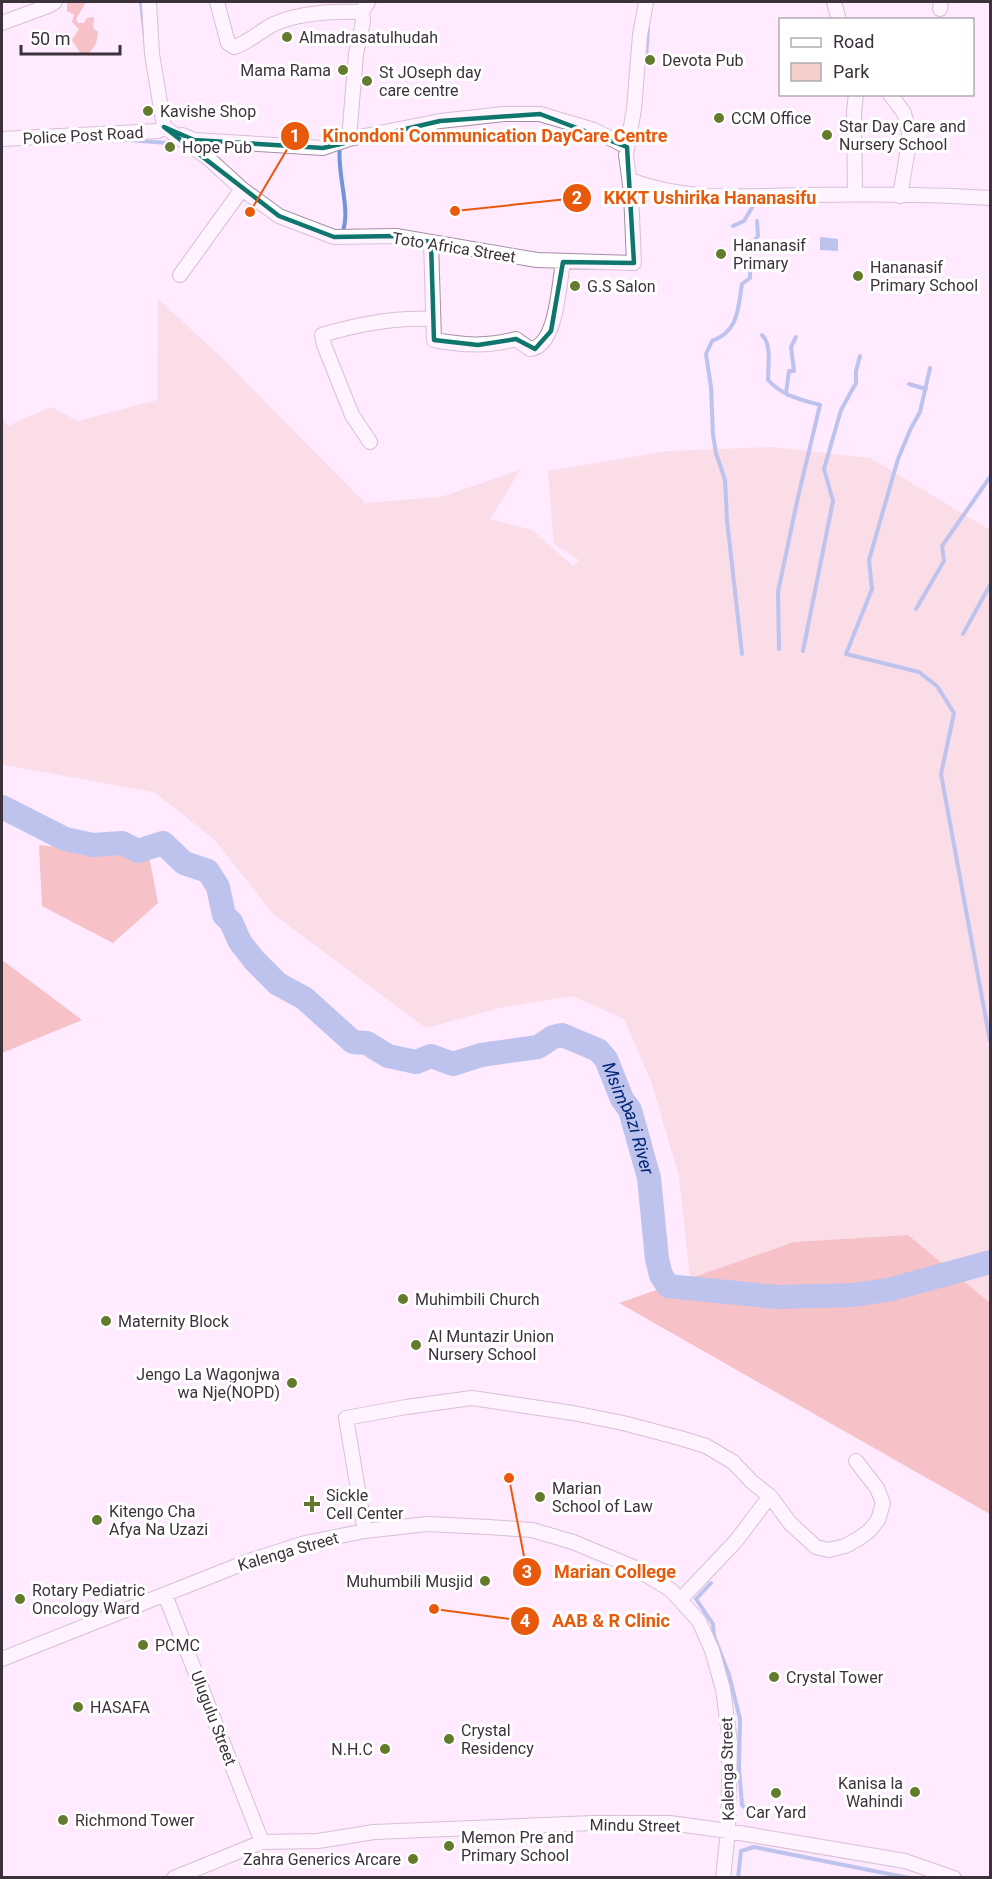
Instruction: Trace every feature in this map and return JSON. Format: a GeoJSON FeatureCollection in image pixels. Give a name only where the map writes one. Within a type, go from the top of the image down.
{"type":"FeatureCollection","features":[{"type":"Feature","properties":{"kind":"street"},"geometry":{"type":"LineString","coordinates":[[149,2],[152,54],[164,127],[194,140],[323,148],[349,139],[440,121],[504,114],[540,114],[594,130],[627,147]]}},
{"type":"Feature","properties":{"kind":"street"},"geometry":{"type":"LineString","coordinates":[[217,2],[228,43],[234,47],[282,21],[339,6],[365,7],[356,54],[349,139]]}},
{"type":"Feature","properties":{"kind":"street"},"geometry":{"type":"LineString","coordinates":[[646,2],[640,35],[634,109],[626,155],[630,180],[667,192],[709,197],[900,195],[990,198]]}},
{"type":"Feature","properties":{"kind":"street"},"geometry":{"type":"LineString","coordinates":[[834,2],[838,18]]}},
{"type":"Feature","properties":{"kind":"street"},"geometry":{"type":"LineString","coordinates":[[2,23],[50,3]]}},
{"type":"Feature","properties":{"kind":"street"},"geometry":{"type":"LineString","coordinates":[[855,195],[856,96]]}},
{"type":"Feature","properties":{"kind":"street"},"geometry":{"type":"LineString","coordinates":[[891,96],[904,113],[910,137],[900,195]]}},
{"type":"Feature","properties":{"kind":"street","name":"Police Post Road"},"geometry":{"type":"LineString","coordinates":[[2,139],[158,131],[164,127]]}},
{"type":"Feature","properties":{"kind":"street","name":"Toto Africa Street"},"geometry":{"type":"LineString","coordinates":[[164,127],[207,158],[242,189],[279,216],[334,237],[396,236],[537,260],[634,263],[630,180]]}},
{"type":"Feature","properties":{"kind":"street"},"geometry":{"type":"LineString","coordinates":[[180,275],[242,189]]}},
{"type":"Feature","properties":{"kind":"street"},"geometry":{"type":"LineString","coordinates":[[431,242],[434,340],[478,345],[497,344],[516,339],[530,349],[541,345],[551,331],[563,262]]}},
{"type":"Feature","properties":{"kind":"street"},"geometry":{"type":"LineString","coordinates":[[370,442],[352,416],[322,335],[349,327],[407,318],[432,319]]}},
{"type":"Feature","properties":{"kind":"street"},"geometry":{"type":"LineString","coordinates":[[364,1531],[346,1418],[406,1407],[472,1398],[603,1419],[706,1446],[733,1462],[752,1482],[770,1496],[790,1523],[816,1547],[829,1550],[845,1546],[869,1531],[878,1520],[883,1503],[878,1488],[856,1461]]}},
{"type":"Feature","properties":{"kind":"street"},"geometry":{"type":"LineString","coordinates":[[680,1600],[736,1541],[770,1496]]}},
{"type":"Feature","properties":{"kind":"street","name":"Kalenga Street"},"geometry":{"type":"LineString","coordinates":[[2,1659],[249,1561],[305,1543],[364,1531],[427,1524],[532,1530],[573,1542],[633,1567],[671,1590],[699,1621],[712,1650],[723,1689],[730,1742],[728,1831],[723,1878]]}},
{"type":"Feature","properties":{"kind":"street","name":"Ulugulu Street"},"geometry":{"type":"LineString","coordinates":[[165,1594],[262,1842]]}},
{"type":"Feature","properties":{"kind":"street","name":"Mindu Street"},"geometry":{"type":"LineString","coordinates":[[174,1878],[262,1842],[318,1841],[374,1832],[593,1823],[670,1823],[728,1831],[905,1861],[954,1878]]}},
{"type":"Feature","properties":{"kind":"highlighted area"},"geometry":{"type":"Polygon","coordinates":[[[540,114],[627,147],[634,263],[563,262],[551,331],[535,349],[516,339],[478,345],[434,340],[431,242],[396,236],[334,237],[279,216],[164,127],[194,140],[323,148],[440,121],[540,114]]]}},
{"type":"Feature","properties":{"kind":"green space"},"geometry":{"type":"Polygon","coordinates":[[[158,299],[221,357],[365,503],[441,497],[520,470],[490,519],[532,530],[573,566],[579,560],[554,544],[548,471],[669,451],[773,447],[870,458],[990,530],[990,1303],[908,1235],[794,1242],[690,1278],[679,1176],[651,1081],[624,1019],[572,996],[503,1007],[426,1028],[273,914],[214,839],[154,792],[2,766],[2,418],[8,426],[51,407],[78,421],[157,400],[158,299]]]}},
{"type":"Feature","properties":{"kind":"shaded area"},"geometry":{"type":"Polygon","coordinates":[[[67,2],[84,2],[76,19],[78,23],[84,23],[87,18],[94,17],[93,28],[98,32],[96,44],[89,53],[81,54],[72,40],[79,29],[72,22],[74,15],[67,11],[67,2]]]}},
{"type":"Feature","properties":{"kind":"shaded area"},"geometry":{"type":"Polygon","coordinates":[[[39,845],[149,856],[158,903],[113,943],[42,906],[39,845]]]}},
{"type":"Feature","properties":{"kind":"shaded area"},"geometry":{"type":"Polygon","coordinates":[[[2,960],[82,1020],[2,1053],[2,960]]]}},
{"type":"Feature","properties":{"kind":"shaded area"},"geometry":{"type":"Polygon","coordinates":[[[908,1235],[990,1303],[990,1514],[619,1303],[794,1242],[908,1235]]]}},
{"type":"Feature","properties":{"kind":"water"},"geometry":{"type":"Polygon","coordinates":[[[820,237],[838,239],[838,251],[820,250],[820,237]]]}},
{"type":"Feature","properties":{"kind":"waterway"},"geometry":{"type":"LineString","coordinates":[[141,2],[146,48]]}},
{"type":"Feature","properties":{"kind":"waterway"},"geometry":{"type":"LineString","coordinates":[[646,58],[648,29]]}},
{"type":"Feature","properties":{"kind":"waterway"},"geometry":{"type":"LineString","coordinates":[[118,139],[179,144]]}},
{"type":"Feature","properties":{"kind":"waterway"},"geometry":{"type":"LineString","coordinates":[[340,146],[339,156],[345,203],[345,224],[342,233]]}},
{"type":"Feature","properties":{"kind":"waterway"},"geometry":{"type":"LineString","coordinates":[[733,226],[744,221],[757,199]]}},
{"type":"Feature","properties":{"kind":"waterway"},"geometry":{"type":"LineString","coordinates":[[749,241],[754,241],[758,236],[757,221]]}},
{"type":"Feature","properties":{"kind":"waterway"},"geometry":{"type":"LineString","coordinates":[[742,654],[727,520],[725,480],[713,435],[711,387],[706,354],[712,341],[728,331],[736,318],[742,284],[750,278],[750,273]]}},
{"type":"Feature","properties":{"kind":"waterway"},"geometry":{"type":"LineString","coordinates":[[762,335],[768,350],[768,380],[798,399],[820,405],[778,592],[779,649]]}},
{"type":"Feature","properties":{"kind":"waterway"},"geometry":{"type":"LineString","coordinates":[[788,395],[786,393],[789,371],[794,371],[791,347],[796,337]]}},
{"type":"Feature","properties":{"kind":"waterway"},"geometry":{"type":"LineString","coordinates":[[803,651],[833,501],[824,469],[841,410],[856,383],[860,356]]}},
{"type":"Feature","properties":{"kind":"waterway"},"geometry":{"type":"LineString","coordinates":[[930,368],[920,412],[898,459],[869,560],[872,589],[846,654],[919,672],[937,686],[954,713],[941,774],[990,1041]]}},
{"type":"Feature","properties":{"kind":"waterway"},"geometry":{"type":"LineString","coordinates":[[909,384],[926,389]]}},
{"type":"Feature","properties":{"kind":"waterway"},"geometry":{"type":"LineString","coordinates":[[916,609],[944,561],[942,546],[990,477]]}},
{"type":"Feature","properties":{"kind":"waterway"},"geometry":{"type":"LineString","coordinates":[[963,634],[990,585]]}},
{"type":"Feature","properties":{"kind":"waterway","name":"Msimbazi River"},"geometry":{"type":"LineString","coordinates":[[2,807],[65,839],[93,845],[122,843],[138,851],[163,843],[184,863],[208,871],[218,887],[224,915],[231,922],[240,942],[254,960],[278,984],[304,998],[353,1042],[367,1043],[388,1056],[416,1062],[431,1056],[453,1064],[481,1055],[538,1047],[553,1037],[562,1035],[598,1050],[606,1059],[622,1099],[630,1110],[649,1178],[657,1259],[661,1275],[668,1286],[777,1297],[854,1295],[892,1289],[990,1262]]}},
{"type":"Feature","properties":{"kind":"waterway"},"geometry":{"type":"LineString","coordinates":[[711,1583],[696,1599],[713,1624],[714,1636],[729,1675],[740,1719],[739,1768],[742,1805],[757,1818]]}},
{"type":"Feature","properties":{"kind":"waterway"},"geometry":{"type":"LineString","coordinates":[[738,1878],[741,1851],[754,1847],[909,1878]]}},
{"type":"Feature","properties":{"kind":"place","name":"Almadrasatulhudah"},"geometry":{"type":"Point","coordinates":[287,37]}},
{"type":"Feature","properties":{"kind":"place","name":"Devota Pub"},"geometry":{"type":"Point","coordinates":[650,60]}},
{"type":"Feature","properties":{"kind":"place","name":"Mama Rama"},"geometry":{"type":"Point","coordinates":[343,70]}},
{"type":"Feature","properties":{"kind":"place","name":"St JOseph day care centre"},"geometry":{"type":"Point","coordinates":[367,81]}},
{"type":"Feature","properties":{"kind":"place","name":"Kavishe Shop"},"geometry":{"type":"Point","coordinates":[148,111]}},
{"type":"Feature","properties":{"kind":"place","name":"CCM Office"},"geometry":{"type":"Point","coordinates":[719,118]}},
{"type":"Feature","properties":{"kind":"place","name":"Star Day Care and Nursery School"},"geometry":{"type":"Point","coordinates":[827,135]}},
{"type":"Feature","properties":{"kind":"place","name":"Hope Pub"},"geometry":{"type":"Point","coordinates":[170,147]}},
{"type":"Feature","properties":{"kind":"place","name":"KKKT Ushirika Hananasifu"},"geometry":{"type":"Point","coordinates":[455,211]}},
{"type":"Feature","properties":{"kind":"place","name":"Kinondoni Communication DayCare Centre"},"geometry":{"type":"Point","coordinates":[250,212]}},
{"type":"Feature","properties":{"kind":"place","name":"Hananasif Primary"},"geometry":{"type":"Point","coordinates":[721,254]}},
{"type":"Feature","properties":{"kind":"place","name":"Hananasif Primary School"},"geometry":{"type":"Point","coordinates":[858,276]}},
{"type":"Feature","properties":{"kind":"place","name":"G.S Salon"},"geometry":{"type":"Point","coordinates":[575,286]}},
{"type":"Feature","properties":{"kind":"place","name":"Muhimbili Church"},"geometry":{"type":"Point","coordinates":[403,1299]}},
{"type":"Feature","properties":{"kind":"place","name":"Maternity Block"},"geometry":{"type":"Point","coordinates":[106,1321]}},
{"type":"Feature","properties":{"kind":"place","name":"Al Muntazir Union Nursery School"},"geometry":{"type":"Point","coordinates":[416,1345]}},
{"type":"Feature","properties":{"kind":"place","name":"Jengo La Wagonjwa wa Nje(NOPD)"},"geometry":{"type":"Point","coordinates":[292,1383]}},
{"type":"Feature","properties":{"kind":"place","name":"Marian College"},"geometry":{"type":"Point","coordinates":[509,1478]}},
{"type":"Feature","properties":{"kind":"place","name":"Marian School of Law"},"geometry":{"type":"Point","coordinates":[540,1497]}},
{"type":"Feature","properties":{"kind":"place","name":"Sickle Cell Center"},"geometry":{"type":"Point","coordinates":[312,1504]}},
{"type":"Feature","properties":{"kind":"place","name":"Kitengo Cha Afya Na Uzazi"},"geometry":{"type":"Point","coordinates":[97,1520]}},
{"type":"Feature","properties":{"kind":"place","name":"Muhumbili Musjid"},"geometry":{"type":"Point","coordinates":[485,1581]}},
{"type":"Feature","properties":{"kind":"place","name":"Rotary Pediatric Oncology Ward"},"geometry":{"type":"Point","coordinates":[20,1599]}},
{"type":"Feature","properties":{"kind":"place","name":"AAB & R Clinic"},"geometry":{"type":"Point","coordinates":[434,1609]}},
{"type":"Feature","properties":{"kind":"place","name":"PCMC"},"geometry":{"type":"Point","coordinates":[143,1645]}},
{"type":"Feature","properties":{"kind":"place","name":"Crystal Tower"},"geometry":{"type":"Point","coordinates":[774,1677]}},
{"type":"Feature","properties":{"kind":"place","name":"HASAFA"},"geometry":{"type":"Point","coordinates":[78,1707]}},
{"type":"Feature","properties":{"kind":"place","name":"Crystal Residency"},"geometry":{"type":"Point","coordinates":[449,1739]}},
{"type":"Feature","properties":{"kind":"place","name":"N.H.C"},"geometry":{"type":"Point","coordinates":[385,1749]}},
{"type":"Feature","properties":{"kind":"place","name":"Kanisa la Wahindi"},"geometry":{"type":"Point","coordinates":[915,1792]}},
{"type":"Feature","properties":{"kind":"place","name":"Car Yard"},"geometry":{"type":"Point","coordinates":[776,1793]}},
{"type":"Feature","properties":{"kind":"place","name":"Richmond Tower"},"geometry":{"type":"Point","coordinates":[63,1820]}},
{"type":"Feature","properties":{"kind":"place","name":"Memon Pre and Primary School"},"geometry":{"type":"Point","coordinates":[449,1846]}},
{"type":"Feature","properties":{"kind":"place","name":"Zahra Generics Arcare"},"geometry":{"type":"Point","coordinates":[413,1859]}}]}
